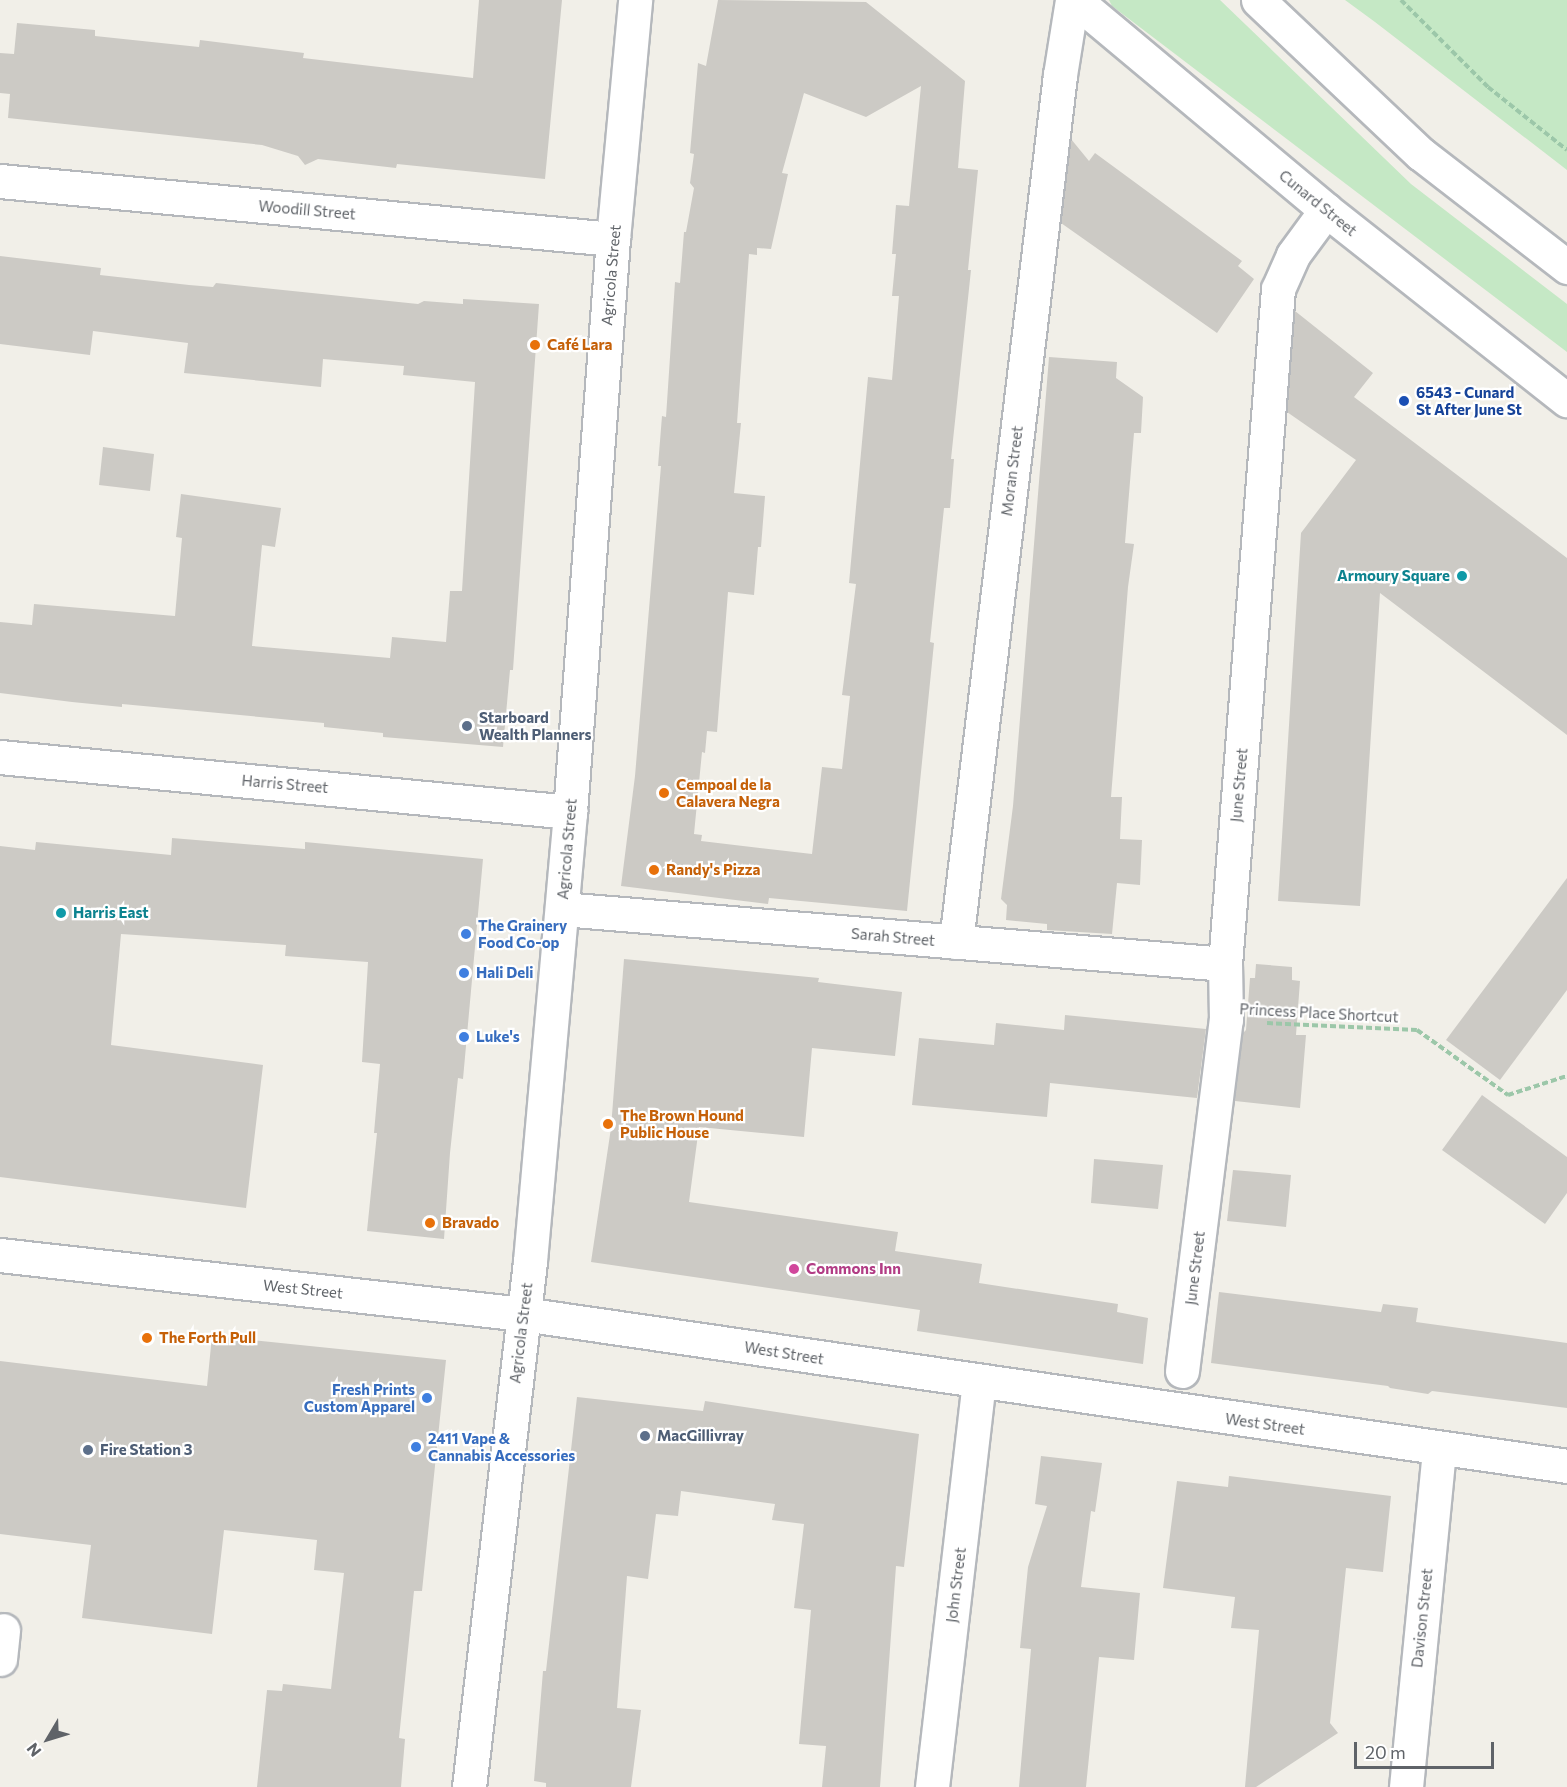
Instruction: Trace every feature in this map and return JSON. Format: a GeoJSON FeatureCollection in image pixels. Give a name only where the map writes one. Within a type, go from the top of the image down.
{"type":"FeatureCollection","features":[{"type":"Feature","properties":{"kind":"street","name":"Cunard Street"},"geometry":{"type":"LineString","coordinates":[[1074,0],[1326,210],[1567,400]]}},
{"type":"Feature","properties":{"kind":"street","name":"Moran Street"},"geometry":{"type":"LineString","coordinates":[[956,942],[1058,87],[1074,0]]}},
{"type":"Feature","properties":{"kind":"street"},"geometry":{"type":"LineString","coordinates":[[1258,0],[1421,154],[1567,267]]}},
{"type":"Feature","properties":{"kind":"street","name":"Agricola Street"},"geometry":{"type":"LineString","coordinates":[[469,1787],[523,1314],[562,909],[613,239],[638,6]]}},
{"type":"Feature","properties":{"kind":"street","name":"Woodill Street"},"geometry":{"type":"LineString","coordinates":[[0,181],[613,239]]}},
{"type":"Feature","properties":{"kind":"street","name":"June Street"},"geometry":{"type":"LineString","coordinates":[[1182,1371],[1226,1020],[1225,964],[1278,289],[1293,255],[1326,210]]}},
{"type":"Feature","properties":{"kind":"street","name":"Harris Street"},"geometry":{"type":"LineString","coordinates":[[0,757],[570,812]]}},
{"type":"Feature","properties":{"kind":"street","name":"Sarah Street"},"geometry":{"type":"LineString","coordinates":[[562,909],[1225,964]]}},
{"type":"Feature","properties":{"kind":"street","name":"West Street"},"geometry":{"type":"LineString","coordinates":[[0,1255],[523,1314],[1567,1466]]}},
{"type":"Feature","properties":{"kind":"street","name":"John Street"},"geometry":{"type":"LineString","coordinates":[[932,1787],[980,1382]]}},
{"type":"Feature","properties":{"kind":"street","name":"Davison Street"},"geometry":{"type":"LineString","coordinates":[[1406,1787],[1439,1449]]}},
{"type":"Feature","properties":{"kind":"path"},"geometry":{"type":"LineString","coordinates":[[1401,0],[1488,87],[1567,150]]}},
{"type":"Feature","properties":{"kind":"path","name":"Princess Place Shortcut"},"geometry":{"type":"LineString","coordinates":[[1226,1020],[1416,1030],[1508,1095],[1567,1076]]}},
{"type":"Feature","properties":{"kind":"green space"},"geometry":{"type":"Polygon","coordinates":[[[1109,0],[1220,0],[1411,184],[1567,304],[1567,352],[1112,6],[1109,0]]]}},
{"type":"Feature","properties":{"kind":"green space"},"geometry":{"type":"Polygon","coordinates":[[[1345,0],[1567,0],[1567,170],[1375,22],[1345,0]]]}},
{"type":"Feature","properties":{"kind":"building"},"geometry":{"type":"Polygon","coordinates":[[[479,0],[562,0],[545,179],[397,164],[396,168],[318,159],[305,165],[298,156],[262,145],[8,118],[10,94],[0,93],[0,53],[14,54],[17,23],[95,30],[95,36],[199,47],[200,40],[304,53],[303,58],[473,78],[479,0]]]}},
{"type":"Feature","properties":{"kind":"building"},"geometry":{"type":"Polygon","coordinates":[[[718,0],[866,2],[965,81],[958,168],[978,170],[968,270],[971,270],[951,459],[954,459],[950,508],[944,508],[930,642],[934,643],[907,911],[769,898],[768,904],[621,886],[635,776],[661,466],[658,466],[662,416],[666,417],[675,282],[680,283],[684,232],[686,232],[694,188],[690,183],[694,154],[690,153],[698,63],[706,66],[718,0]],[[921,86],[866,117],[804,93],[782,173],[788,174],[771,249],[757,248],[757,255],[749,254],[737,423],[741,423],[734,493],[765,496],[761,547],[758,547],[754,595],[728,592],[717,732],[707,731],[705,753],[702,752],[694,834],[702,835],[701,841],[812,854],[822,767],[842,769],[850,696],[842,695],[856,584],[849,583],[868,377],[892,380],[899,296],[892,296],[896,254],[892,254],[896,205],[909,206],[921,86]]]}},
{"type":"Feature","properties":{"kind":"building"},"geometry":{"type":"Polygon","coordinates":[[[1071,139],[1089,161],[1095,153],[1242,261],[1238,266],[1254,279],[1217,333],[1061,223],[1071,139]]]}},
{"type":"Feature","properties":{"kind":"building"},"geometry":{"type":"Polygon","coordinates":[[[0,256],[101,268],[100,275],[189,285],[213,287],[216,283],[418,304],[424,301],[463,304],[463,299],[539,304],[513,670],[510,670],[503,747],[383,737],[383,733],[324,727],[324,723],[122,704],[122,707],[0,693],[0,622],[32,625],[34,604],[175,616],[182,538],[176,537],[181,494],[281,508],[275,547],[262,545],[252,646],[390,658],[392,637],[446,642],[450,591],[462,591],[475,382],[403,375],[404,366],[323,359],[321,387],[184,373],[188,343],[93,331],[90,355],[0,344],[0,256]]]}},
{"type":"Feature","properties":{"kind":"building"},"geometry":{"type":"Polygon","coordinates":[[[1295,311],[1373,373],[1354,397],[1567,558],[1567,735],[1380,593],[1360,906],[1278,901],[1301,533],[1356,460],[1287,412],[1295,311]]]}},
{"type":"Feature","properties":{"kind":"building"},"geometry":{"type":"Polygon","coordinates":[[[1049,357],[1117,362],[1116,378],[1143,397],[1141,433],[1134,433],[1125,543],[1134,544],[1128,587],[1111,797],[1122,797],[1120,839],[1142,840],[1140,885],[1117,883],[1112,934],[1047,930],[1047,924],[1006,920],[1007,905],[1001,899],[1013,806],[1049,357]]]}},
{"type":"Feature","properties":{"kind":"building"},"geometry":{"type":"Polygon","coordinates":[[[103,447],[154,454],[150,491],[99,485],[103,447]]]}},
{"type":"Feature","properties":{"kind":"building"},"geometry":{"type":"Polygon","coordinates":[[[172,838],[305,849],[305,842],[483,859],[463,1079],[458,1078],[450,1153],[444,1239],[367,1231],[377,1133],[374,1133],[380,1064],[362,1062],[368,962],[285,956],[286,945],[121,934],[111,1045],[263,1065],[246,1208],[0,1177],[0,846],[35,850],[36,842],[171,855],[172,838]]]}},
{"type":"Feature","properties":{"kind":"building"},"geometry":{"type":"Polygon","coordinates":[[[1567,878],[1567,990],[1500,1080],[1446,1040],[1567,878]]]}},
{"type":"Feature","properties":{"kind":"building"},"geometry":{"type":"Polygon","coordinates":[[[624,959],[819,978],[818,982],[902,992],[895,1056],[812,1048],[804,1137],[699,1127],[689,1202],[898,1232],[895,1251],[982,1264],[979,1283],[1118,1304],[1117,1312],[1148,1318],[1143,1364],[917,1331],[920,1310],[591,1262],[611,1128],[624,959]]]}},
{"type":"Feature","properties":{"kind":"building"},"geometry":{"type":"Polygon","coordinates":[[[1256,964],[1292,967],[1292,980],[1300,981],[1296,1035],[1306,1035],[1300,1108],[1235,1101],[1243,1033],[1246,1030],[1250,978],[1255,978],[1256,964]]]}},
{"type":"Feature","properties":{"kind":"building"},"geometry":{"type":"Polygon","coordinates":[[[1065,1015],[1206,1029],[1197,1098],[1050,1083],[1047,1117],[912,1105],[919,1038],[994,1045],[996,1023],[1064,1030],[1065,1015]]]}},
{"type":"Feature","properties":{"kind":"building"},"geometry":{"type":"Polygon","coordinates":[[[1482,1095],[1567,1157],[1567,1193],[1545,1224],[1442,1150],[1482,1095]]]}},
{"type":"Feature","properties":{"kind":"building"},"geometry":{"type":"Polygon","coordinates":[[[1094,1159],[1163,1165],[1158,1209],[1091,1203],[1094,1159]]]}},
{"type":"Feature","properties":{"kind":"building"},"geometry":{"type":"Polygon","coordinates":[[[1233,1170],[1291,1175],[1286,1227],[1227,1221],[1233,1170]]]}},
{"type":"Feature","properties":{"kind":"building"},"geometry":{"type":"Polygon","coordinates":[[[1219,1292],[1381,1312],[1383,1304],[1418,1308],[1416,1322],[1567,1343],[1567,1408],[1432,1391],[1428,1394],[1388,1386],[1211,1363],[1219,1292]]]}},
{"type":"Feature","properties":{"kind":"building"},"geometry":{"type":"Polygon","coordinates":[[[212,1336],[446,1360],[422,1591],[414,1591],[399,1738],[405,1739],[401,1787],[257,1787],[267,1690],[282,1691],[283,1684],[331,1689],[344,1573],[314,1570],[317,1540],[224,1530],[212,1634],[82,1618],[91,1545],[0,1534],[0,1361],[207,1386],[212,1336]]]}},
{"type":"Feature","properties":{"kind":"building"},"geometry":{"type":"Polygon","coordinates":[[[577,1397],[703,1411],[705,1401],[919,1434],[904,1567],[896,1566],[880,1787],[822,1787],[826,1746],[799,1744],[811,1610],[794,1608],[804,1524],[772,1520],[775,1504],[681,1491],[678,1516],[656,1514],[648,1579],[627,1576],[617,1708],[641,1710],[631,1787],[546,1787],[546,1783],[534,1781],[543,1671],[546,1671],[577,1397]]]}},
{"type":"Feature","properties":{"kind":"building"},"geometry":{"type":"Polygon","coordinates":[[[1041,1456],[1102,1463],[1095,1512],[1091,1511],[1081,1587],[1140,1593],[1134,1660],[1099,1657],[1086,1787],[1019,1787],[1031,1649],[1020,1648],[1028,1567],[1047,1506],[1035,1504],[1041,1456]]]}},
{"type":"Feature","properties":{"kind":"building"},"geometry":{"type":"Polygon","coordinates":[[[1229,1476],[1391,1496],[1383,1572],[1346,1568],[1330,1723],[1338,1733],[1256,1787],[1245,1787],[1259,1630],[1231,1628],[1235,1597],[1163,1588],[1177,1481],[1228,1487],[1229,1476]]]}},
{"type":"Feature","properties":{"kind":"place","name":"Café Lara"},"geometry":{"type":"Point","coordinates":[535,345]}},
{"type":"Feature","properties":{"kind":"place","name":"6543 - Cunard St After June St"},"geometry":{"type":"Point","coordinates":[1404,401]}},
{"type":"Feature","properties":{"kind":"place","name":"Armoury Square"},"geometry":{"type":"Point","coordinates":[1462,576]}},
{"type":"Feature","properties":{"kind":"place","name":"Starboard Wealth Planners"},"geometry":{"type":"Point","coordinates":[467,726]}},
{"type":"Feature","properties":{"kind":"place","name":"Cempoal de la Calavera Negra"},"geometry":{"type":"Point","coordinates":[664,793]}},
{"type":"Feature","properties":{"kind":"place","name":"Randy's Pizza"},"geometry":{"type":"Point","coordinates":[654,870]}},
{"type":"Feature","properties":{"kind":"place","name":"Harris East"},"geometry":{"type":"Point","coordinates":[61,913]}},
{"type":"Feature","properties":{"kind":"place","name":"The Grainery Food Co-op"},"geometry":{"type":"Point","coordinates":[466,934]}},
{"type":"Feature","properties":{"kind":"place","name":"Hali Deli"},"geometry":{"type":"Point","coordinates":[464,973]}},
{"type":"Feature","properties":{"kind":"place","name":"Luke's"},"geometry":{"type":"Point","coordinates":[464,1037]}},
{"type":"Feature","properties":{"kind":"place","name":"The Brown Hound Public House"},"geometry":{"type":"Point","coordinates":[608,1124]}},
{"type":"Feature","properties":{"kind":"place","name":"Bravado"},"geometry":{"type":"Point","coordinates":[430,1223]}},
{"type":"Feature","properties":{"kind":"place","name":"Commons Inn"},"geometry":{"type":"Point","coordinates":[794,1269]}},
{"type":"Feature","properties":{"kind":"place","name":"The Forth Pull"},"geometry":{"type":"Point","coordinates":[147,1338]}},
{"type":"Feature","properties":{"kind":"place","name":"Fresh Prints Custom Apparel"},"geometry":{"type":"Point","coordinates":[427,1398]}},
{"type":"Feature","properties":{"kind":"place","name":"MacGillivray"},"geometry":{"type":"Point","coordinates":[645,1436]}},
{"type":"Feature","properties":{"kind":"place","name":"2411 Vape & Cannabis Accessories"},"geometry":{"type":"Point","coordinates":[416,1447]}},
{"type":"Feature","properties":{"kind":"place","name":"Fire Station 3"},"geometry":{"type":"Point","coordinates":[88,1450]}}]}
